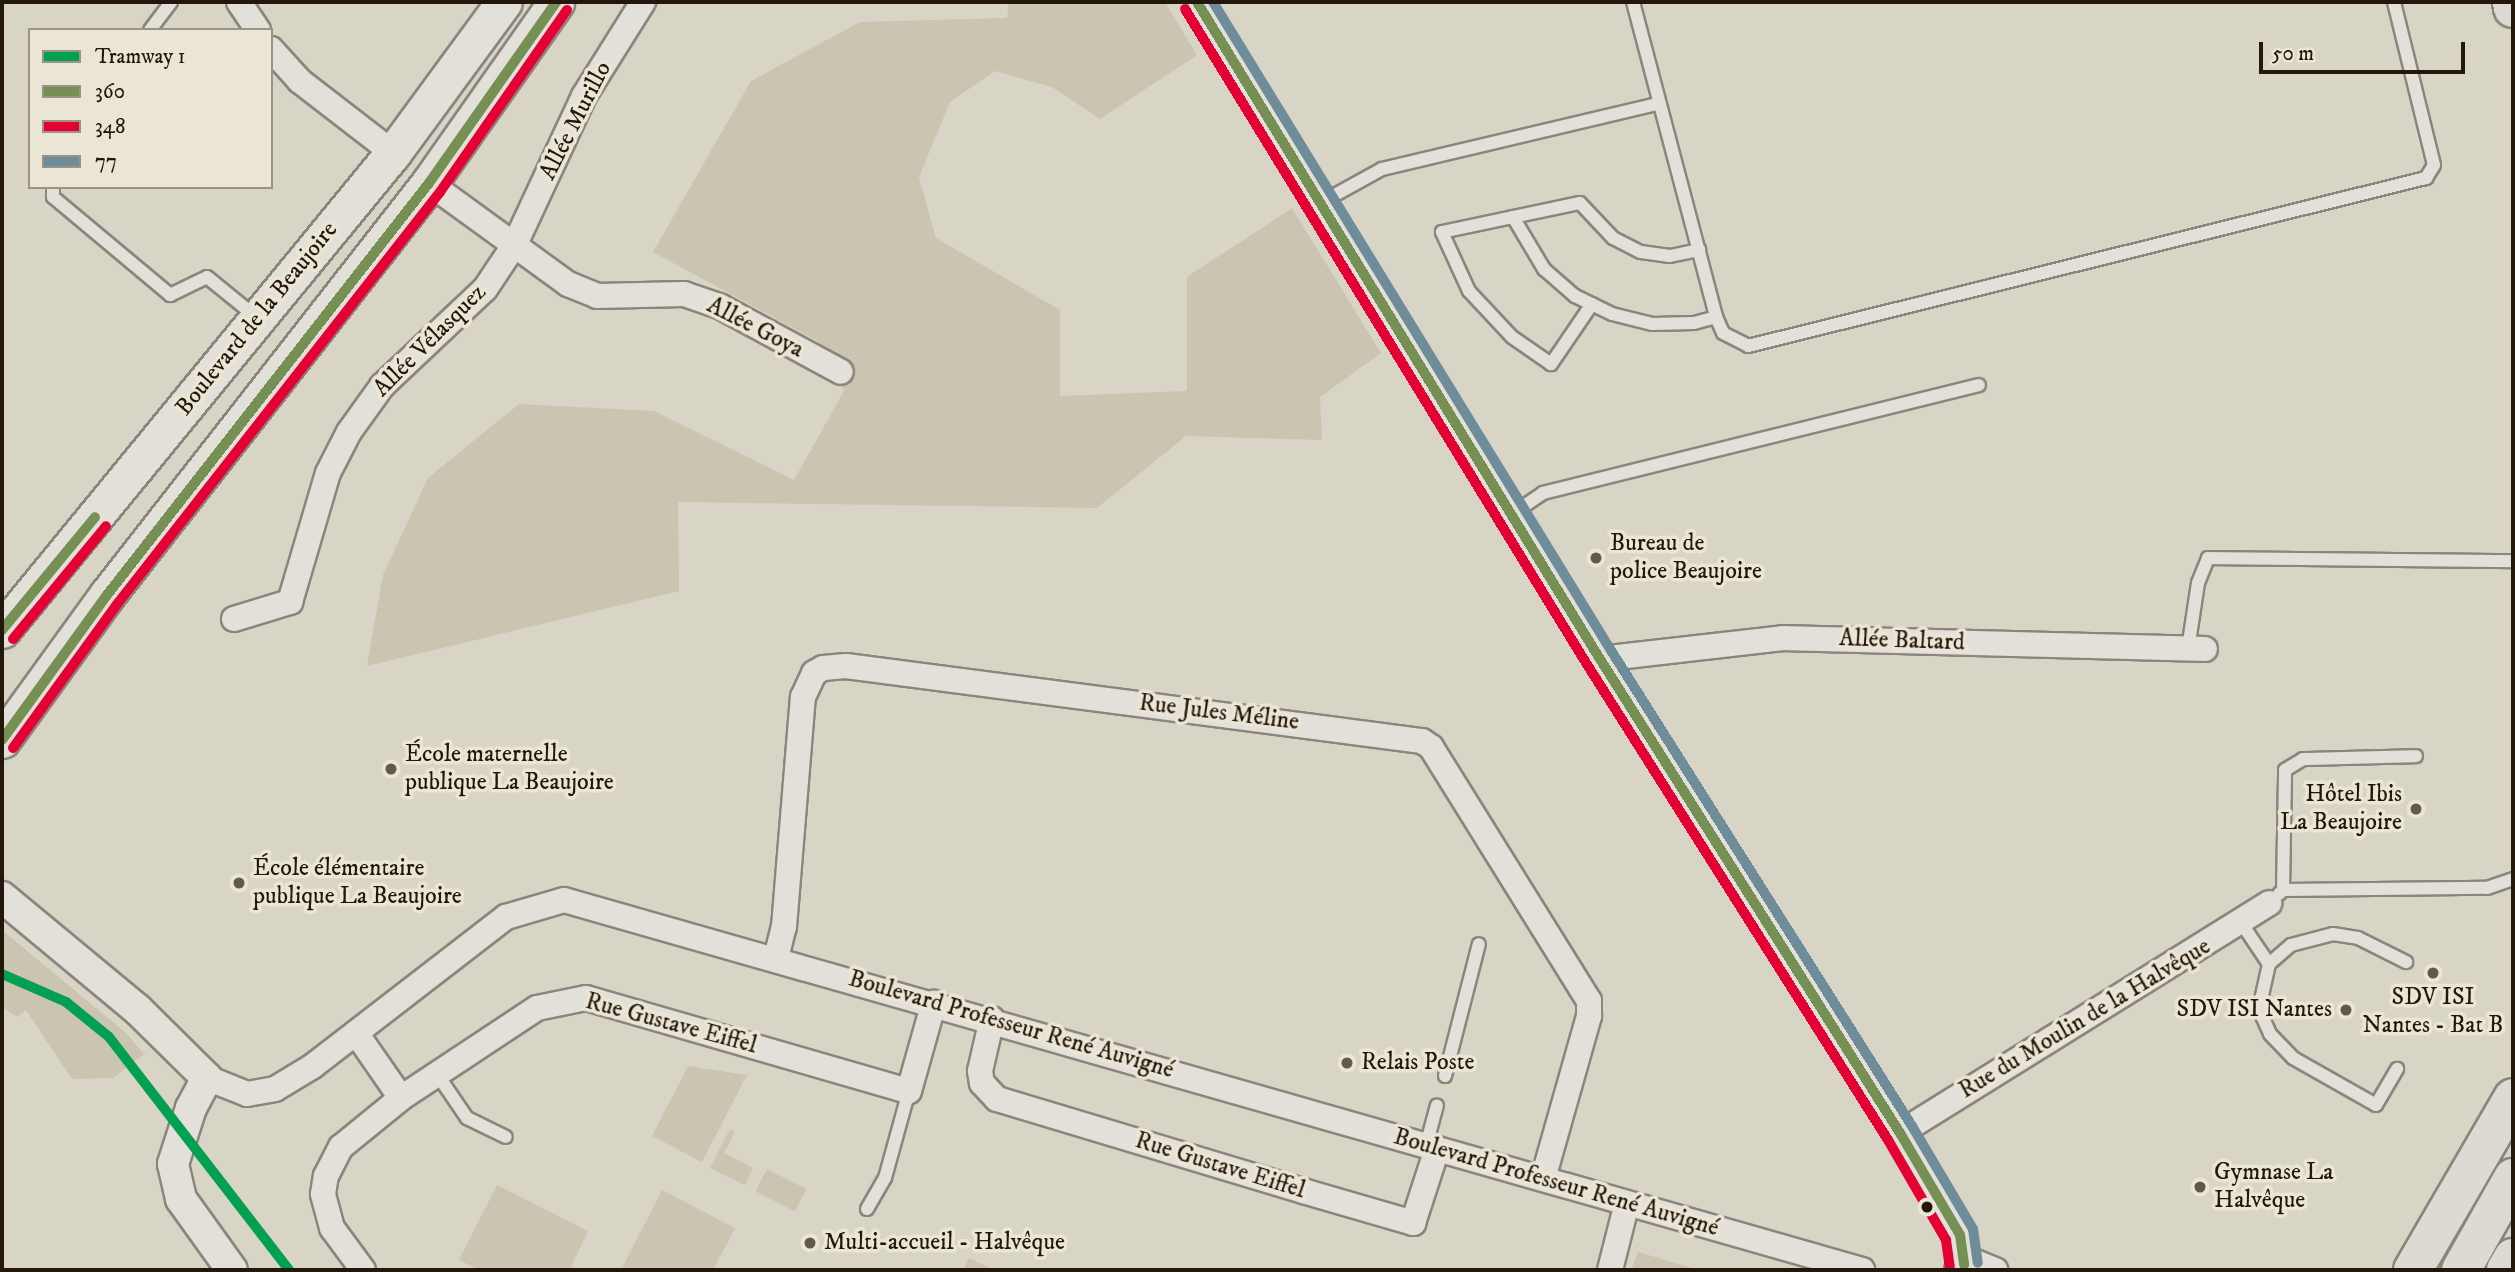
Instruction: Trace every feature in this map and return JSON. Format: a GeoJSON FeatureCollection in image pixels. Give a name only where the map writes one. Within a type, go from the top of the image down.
{"type":"FeatureCollection","features":[{"type":"Feature","properties":{"kind":"main road","name":"Boulevard de la Beaujoire"},"geometry":{"type":"LineString","coordinates":[[2,630],[393,153],[504,2]]}},
{"type":"Feature","properties":{"kind":"main road","name":"Boulevard de la Beaujoire"},"geometry":{"type":"LineString","coordinates":[[2,740],[107,595],[429,183],[556,2]]}},
{"type":"Feature","properties":{"kind":"main road"},"geometry":{"type":"LineString","coordinates":[[2512,2],[2513,8]]}},
{"type":"Feature","properties":{"kind":"main road"},"geometry":{"type":"LineString","coordinates":[[2413,1270],[2513,1098]]}},
{"type":"Feature","properties":{"kind":"main road"},"geometry":{"type":"LineString","coordinates":[[2460,1270],[2513,1178]]}},
{"type":"Feature","properties":{"kind":"main road"},"geometry":{"type":"LineString","coordinates":[[2506,1270],[2513,1258]]}},
{"type":"Feature","properties":{"kind":"street"},"geometry":{"type":"LineString","coordinates":[[239,2],[257,28]]}},
{"type":"Feature","properties":{"kind":"street","name":"Allée Murillo"},"geometry":{"type":"LineString","coordinates":[[515,244],[584,96],[643,2]]}},
{"type":"Feature","properties":{"kind":"street"},"geometry":{"type":"LineString","coordinates":[[1200,4],[1600,659],[1900,1133],[1960,1235],[1961,1268],[1980,1262],[1995,1270]]}},
{"type":"Feature","properties":{"kind":"street"},"geometry":{"type":"LineString","coordinates":[[273,50],[300,80],[393,153]]}},
{"type":"Feature","properties":{"kind":"street"},"geometry":{"type":"LineString","coordinates":[[429,183],[515,244]]}},
{"type":"Feature","properties":{"kind":"street","name":"Allée Goya"},"geometry":{"type":"LineString","coordinates":[[515,244],[568,284],[597,296],[684,294],[721,307],[841,372]]}},
{"type":"Feature","properties":{"kind":"street","name":"Allée Vélasquez"},"geometry":{"type":"LineString","coordinates":[[234,619],[290,602],[328,473],[349,432],[382,386],[485,289],[515,244]]}},
{"type":"Feature","properties":{"kind":"street","name":"Allée Baltard"},"geometry":{"type":"LineString","coordinates":[[1600,659],[1783,638],[2196,649]]}},
{"type":"Feature","properties":{"kind":"street","name":"Rue Jules Méline"},"geometry":{"type":"LineString","coordinates":[[776,958],[784,927],[803,697],[814,674],[823,668],[846,666],[1422,741],[1431,747],[1589,1001],[1589,1016],[1544,1179]]}},
{"type":"Feature","properties":{"kind":"street"},"geometry":{"type":"LineString","coordinates":[[2,897],[136,1009],[207,1078],[191,1108],[173,1164],[181,1199],[232,1270]]}},
{"type":"Feature","properties":{"kind":"street","name":"Rue du Moulin de la Halvêque"},"geometry":{"type":"LineString","coordinates":[[1900,1133],[2242,924],[2276,897]]}},
{"type":"Feature","properties":{"kind":"street","name":"Boulevard Professeur René Auvigné"},"geometry":{"type":"LineString","coordinates":[[207,1078],[234,1091],[267,1092],[299,1075],[506,917],[565,900],[934,1002],[1862,1270]]}},
{"type":"Feature","properties":{"kind":"street","name":"Rue Gustave Eiffel"},"geometry":{"type":"LineString","coordinates":[[363,1270],[326,1216],[326,1177],[348,1140],[401,1098],[537,1008],[586,998],[909,1090]]}},
{"type":"Feature","properties":{"kind":"street"},"geometry":{"type":"LineString","coordinates":[[909,1090],[934,1002]]}},
{"type":"Feature","properties":{"kind":"street","name":"Rue Gustave Eiffel"},"geometry":{"type":"LineString","coordinates":[[992,1019],[980,1071],[982,1083],[997,1098],[1315,1195],[1413,1223],[1431,1147]]}},
{"type":"Feature","properties":{"kind":"street"},"geometry":{"type":"LineString","coordinates":[[356,1033],[401,1098]]}},
{"type":"Feature","properties":{"kind":"street"},"geometry":{"type":"LineString","coordinates":[[1610,1270],[1628,1203]]}},
{"type":"Feature","properties":{"kind":"lane"},"geometry":{"type":"LineString","coordinates":[[152,28],[172,2]]}},
{"type":"Feature","properties":{"kind":"lane"},"geometry":{"type":"LineString","coordinates":[[1633,2],[1657,104],[1716,317],[1733,341],[1748,346],[1765,345],[2426,178],[2434,165],[2394,2]]}},
{"type":"Feature","properties":{"kind":"lane"},"geometry":{"type":"LineString","coordinates":[[1322,202],[1381,169],[1657,104]]}},
{"type":"Feature","properties":{"kind":"lane"},"geometry":{"type":"LineString","coordinates":[[53,189],[53,197],[170,296],[207,277],[258,318]]}},
{"type":"Feature","properties":{"kind":"lane"},"geometry":{"type":"LineString","coordinates":[[1591,304],[1551,364],[1490,315],[1453,264],[1442,232],[1580,203],[1613,237],[1641,251],[1670,256],[1699,250]]}},
{"type":"Feature","properties":{"kind":"lane"},"geometry":{"type":"LineString","coordinates":[[1513,217],[1544,269],[1591,304],[1612,314],[1653,324],[1716,317]]}},
{"type":"Feature","properties":{"kind":"lane"},"geometry":{"type":"LineString","coordinates":[[1512,514],[1544,493],[1979,386]]}},
{"type":"Feature","properties":{"kind":"lane"},"geometry":{"type":"LineString","coordinates":[[2196,649],[2198,583],[2208,558],[2513,561]]}},
{"type":"Feature","properties":{"kind":"lane"},"geometry":{"type":"LineString","coordinates":[[2416,756],[2303,759],[2285,770],[2276,897],[2487,888],[2513,879]]}},
{"type":"Feature","properties":{"kind":"lane"},"geometry":{"type":"LineString","coordinates":[[2242,924],[2269,964]]}},
{"type":"Feature","properties":{"kind":"lane"},"geometry":{"type":"LineString","coordinates":[[2397,1069],[2376,1105],[2293,1058],[2270,1034],[2259,1009],[2269,964],[2291,946],[2333,934],[2358,938],[2406,962]]}},
{"type":"Feature","properties":{"kind":"lane"},"geometry":{"type":"LineString","coordinates":[[1445,1076],[1479,944]]}},
{"type":"Feature","properties":{"kind":"lane"},"geometry":{"type":"LineString","coordinates":[[437,1074],[467,1118],[506,1138]]}},
{"type":"Feature","properties":{"kind":"lane"},"geometry":{"type":"LineString","coordinates":[[867,1209],[885,1178],[909,1090]]}},
{"type":"Feature","properties":{"kind":"lane"},"geometry":{"type":"LineString","coordinates":[[1431,1147],[1437,1105]]}},
{"type":"Feature","properties":{"kind":"shaded area"},"geometry":{"type":"Polygon","coordinates":[[[1009,2],[1165,2],[1197,55],[1100,119],[1052,87],[995,71],[950,102],[919,177],[936,238],[1060,310],[1060,396],[1187,391],[1187,277],[1292,208],[1381,353],[1320,397],[1322,440],[1186,436],[1097,508],[678,502],[679,591],[367,666],[383,575],[428,478],[519,404],[654,411],[794,480],[844,391],[819,342],[653,252],[751,81],[860,22],[1007,18],[1009,2]]]}},
{"type":"Feature","properties":{"kind":"shaded area"},"geometry":{"type":"Polygon","coordinates":[[[2,930],[126,1033],[144,1054],[113,1078],[72,1079],[26,1010],[17,1017],[2,1007],[2,930]]]}},
{"type":"Feature","properties":{"kind":"shaded area"},"geometry":{"type":"Polygon","coordinates":[[[688,1066],[747,1075],[702,1162],[652,1136],[688,1066]]]}},
{"type":"Feature","properties":{"kind":"shaded area"},"geometry":{"type":"Polygon","coordinates":[[[730,1129],[735,1132],[724,1153],[753,1168],[745,1185],[710,1168],[730,1129]]]}},
{"type":"Feature","properties":{"kind":"shaded area"},"geometry":{"type":"Polygon","coordinates":[[[767,1169],[806,1189],[795,1211],[756,1191],[767,1169]]]}},
{"type":"Feature","properties":{"kind":"shaded area"},"geometry":{"type":"Polygon","coordinates":[[[497,1185],[588,1231],[571,1267],[577,1270],[479,1270],[459,1260],[497,1185]]]}},
{"type":"Feature","properties":{"kind":"shaded area"},"geometry":{"type":"Polygon","coordinates":[[[662,1190],[735,1228],[713,1270],[621,1270],[662,1190]]]}},
{"type":"Feature","properties":{"kind":"shaded area"},"geometry":{"type":"Polygon","coordinates":[[[1638,1252],[1699,1270],[1631,1270],[1638,1252]]]}},
{"type":"Feature","properties":{"kind":"shaded area"},"geometry":{"type":"Polygon","coordinates":[[[969,1258],[994,1270],[963,1270],[969,1258]]]}},
{"type":"Feature","properties":{"kind":"tram line","name":"1"},"geometry":{"type":"LineString","coordinates":[[2,974],[66,1002],[109,1037],[289,1270]]}},
{"type":"Feature","properties":{"kind":"transit line","name":"360"},"geometry":{"type":"LineString","coordinates":[[2,740],[107,595],[429,183],[556,2]]}},
{"type":"Feature","properties":{"kind":"transit line","name":"360"},"geometry":{"type":"LineString","coordinates":[[1197,2],[1600,659],[1900,1133],[1960,1235],[1964,1265]]}},
{"type":"Feature","properties":{"kind":"transit line","name":"77"},"geometry":{"type":"LineString","coordinates":[[1213,2],[1612,652],[1912,1126],[1973,1229],[1978,1263]]}},
{"type":"Feature","properties":{"kind":"transit line","name":"348"},"geometry":{"type":"LineString","coordinates":[[1185,9],[1588,666],[1888,1140],[1946,1240],[1950,1267]]}},
{"type":"Feature","properties":{"kind":"transit line","name":"348"},"geometry":{"type":"LineString","coordinates":[[13,748],[118,603],[440,192],[567,10]]}},
{"type":"Feature","properties":{"kind":"transit line","name":"360"},"geometry":{"type":"LineString","coordinates":[[2,630],[95,517]]}},
{"type":"Feature","properties":{"kind":"transit line","name":"348"},"geometry":{"type":"LineString","coordinates":[[13,639],[106,526]]}},
{"type":"Feature","properties":{"kind":"place","name":"Bureau de police Beaujoire"},"geometry":{"type":"Point","coordinates":[1596,558]}},
{"type":"Feature","properties":{"kind":"place","name":"École maternelle publique La Beaujoire"},"geometry":{"type":"Point","coordinates":[391,769]}},
{"type":"Feature","properties":{"kind":"place","name":"Hôtel Ibis La Beaujoire"},"geometry":{"type":"Point","coordinates":[2416,809]}},
{"type":"Feature","properties":{"kind":"place","name":"École élémentaire publique La Beaujoire"},"geometry":{"type":"Point","coordinates":[239,883]}},
{"type":"Feature","properties":{"kind":"place","name":"SDV ISI Nantes - Bat B"},"geometry":{"type":"Point","coordinates":[2433,973]}},
{"type":"Feature","properties":{"kind":"place","name":"SDV ISI Nantes"},"geometry":{"type":"Point","coordinates":[2346,1010]}},
{"type":"Feature","properties":{"kind":"place","name":"Relais Poste"},"geometry":{"type":"Point","coordinates":[1347,1063]}},
{"type":"Feature","properties":{"kind":"place","name":"Gymnase La Halvêque"},"geometry":{"type":"Point","coordinates":[2200,1187]}},
{"type":"Feature","properties":{"kind":"place","name":"Multi-accueil - Halvêque"},"geometry":{"type":"Point","coordinates":[810,1243]}}]}
